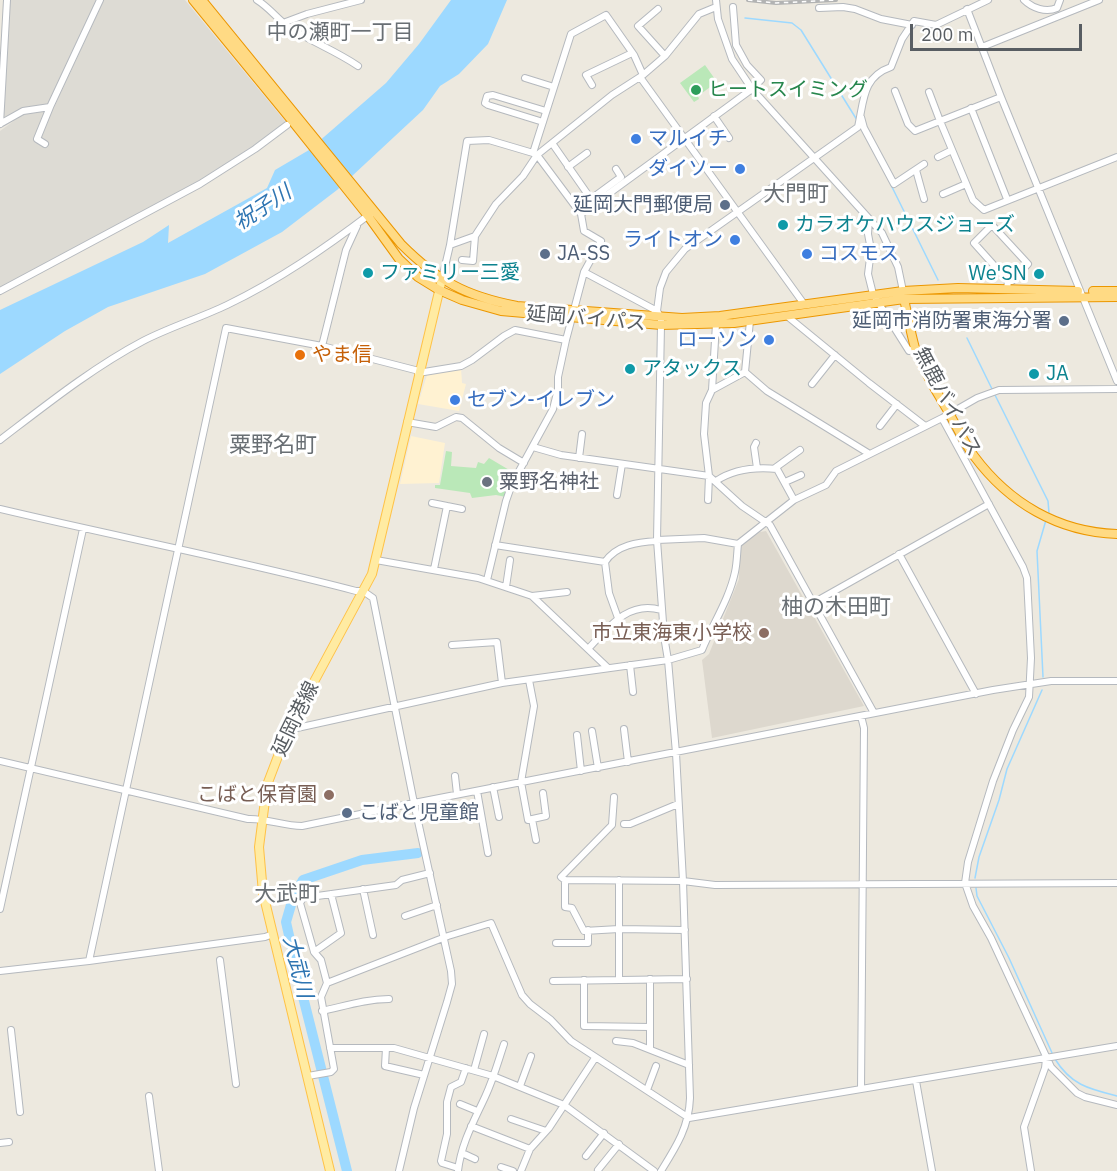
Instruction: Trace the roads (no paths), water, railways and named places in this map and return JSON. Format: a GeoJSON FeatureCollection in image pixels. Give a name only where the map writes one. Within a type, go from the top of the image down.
{"type":"FeatureCollection","features":[{"type":"Feature","properties":{"kind":"highway","name":"延岡バイパス"},"geometry":{"type":"LineString","coordinates":[[193,0],[366,213],[399,258],[418,277],[462,300],[501,312],[659,318],[716,324],[879,303],[904,295],[958,288],[1008,285],[1117,297]]}},
{"type":"Feature","properties":{"kind":"highway","name":"延岡バイパス"},"geometry":{"type":"LineString","coordinates":[[202,0],[292,121]]}},
{"type":"Feature","properties":{"kind":"highway","name":"延岡バイパス"},"geometry":{"type":"LineString","coordinates":[[366,213],[424,266],[461,290],[493,301],[573,314]]}},
{"type":"Feature","properties":{"kind":"highway","name":"延岡バイパス"},"geometry":{"type":"LineString","coordinates":[[659,318],[720,316],[873,294],[1117,291]]}},
{"type":"Feature","properties":{"kind":"highway","name":"無鹿バイパス"},"geometry":{"type":"LineString","coordinates":[[904,295],[916,348],[946,416],[972,455],[999,486],[1024,506],[1054,521],[1074,527],[1117,534]]}},
{"type":"Feature","properties":{"kind":"main road","name":"延岡港線"},"geometry":{"type":"LineString","coordinates":[[330,1171],[273,934],[261,874],[259,847],[262,819],[267,785],[288,730],[372,574],[442,279]]}},
{"type":"Feature","properties":{"kind":"street"},"geometry":{"type":"LineString","coordinates":[[0,124],[3,26],[7,0]]}},
{"type":"Feature","properties":{"kind":"street"},"geometry":{"type":"LineString","coordinates":[[45,144],[37,139],[100,0]]}},
{"type":"Feature","properties":{"kind":"street"},"geometry":{"type":"LineString","coordinates":[[257,0],[283,23],[304,37],[335,51],[358,66]]}},
{"type":"Feature","properties":{"kind":"street"},"geometry":{"type":"LineString","coordinates":[[283,23],[307,14],[362,0]]}},
{"type":"Feature","properties":{"kind":"street"},"geometry":{"type":"LineString","coordinates":[[661,1171],[684,1132],[688,1118],[689,1065],[676,753],[661,610],[657,541],[660,288],[666,272],[685,249],[858,127],[866,89],[875,75],[891,67],[902,39],[914,21],[936,25],[988,0]]}},
{"type":"Feature","properties":{"kind":"street"},"geometry":{"type":"LineString","coordinates":[[1024,0],[1032,6],[1051,11],[1057,8],[1060,0]]}},
{"type":"Feature","properties":{"kind":"street"},"geometry":{"type":"LineString","coordinates":[[982,47],[1099,0]]}},
{"type":"Feature","properties":{"kind":"street"},"geometry":{"type":"LineString","coordinates":[[535,154],[612,95],[642,76],[665,56],[699,14],[716,3],[723,38],[732,59],[752,89],[882,233],[898,267],[904,295]]}},
{"type":"Feature","properties":{"kind":"street"},"geometry":{"type":"LineString","coordinates":[[581,214],[752,89],[761,80],[747,65],[736,45],[733,7]]}},
{"type":"Feature","properties":{"kind":"street"},"geometry":{"type":"LineString","coordinates":[[819,8],[843,7],[881,19],[912,25]]}},
{"type":"Feature","properties":{"kind":"street"},"geometry":{"type":"LineString","coordinates":[[657,9],[638,26],[665,56]]}},
{"type":"Feature","properties":{"kind":"street"},"geometry":{"type":"LineString","coordinates":[[967,9],[1117,381]]}},
{"type":"Feature","properties":{"kind":"street"},"geometry":{"type":"LineString","coordinates":[[462,260],[473,261],[475,236],[496,204],[523,176],[535,154],[546,111],[571,34],[606,15],[632,52],[642,76],[804,304]]}},
{"type":"Feature","properties":{"kind":"street"},"geometry":{"type":"LineString","coordinates":[[592,85],[586,75],[632,52]]}},
{"type":"Feature","properties":{"kind":"street"},"geometry":{"type":"LineString","coordinates":[[525,78],[554,87]]}},
{"type":"Feature","properties":{"kind":"street"},"geometry":{"type":"LineString","coordinates":[[895,91],[908,124],[915,131],[1001,97]]}},
{"type":"Feature","properties":{"kind":"street"},"geometry":{"type":"LineString","coordinates":[[929,92],[973,200],[984,210],[1117,157]]}},
{"type":"Feature","properties":{"kind":"street"},"geometry":{"type":"LineString","coordinates":[[543,122],[485,103],[487,96],[492,96],[546,111]]}},
{"type":"Feature","properties":{"kind":"street"},"geometry":{"type":"LineString","coordinates":[[0,124],[23,111],[50,107]]}},
{"type":"Feature","properties":{"kind":"street"},"geometry":{"type":"LineString","coordinates":[[971,108],[1007,199]]}},
{"type":"Feature","properties":{"kind":"street"},"geometry":{"type":"LineString","coordinates":[[714,116],[729,138]]}},
{"type":"Feature","properties":{"kind":"street"},"geometry":{"type":"LineString","coordinates":[[860,116],[894,184],[924,164]]}},
{"type":"Feature","properties":{"kind":"street"},"geometry":{"type":"LineString","coordinates":[[0,291],[200,184],[255,150],[292,121]]}},
{"type":"Feature","properties":{"kind":"street"},"geometry":{"type":"LineString","coordinates":[[442,279],[450,245],[467,141],[489,140],[535,154],[581,214],[584,231],[601,241],[584,272],[566,340],[556,398],[548,419],[506,501],[487,580]]}},
{"type":"Feature","properties":{"kind":"street"},"geometry":{"type":"LineString","coordinates":[[552,143],[591,200],[621,177],[616,169]]}},
{"type":"Feature","properties":{"kind":"street"},"geometry":{"type":"LineString","coordinates":[[938,157],[952,150]]}},
{"type":"Feature","properties":{"kind":"street"},"geometry":{"type":"LineString","coordinates":[[568,167],[587,153]]}},
{"type":"Feature","properties":{"kind":"street"},"geometry":{"type":"LineString","coordinates":[[916,170],[924,199]]}},
{"type":"Feature","properties":{"kind":"street"},"geometry":{"type":"LineString","coordinates":[[943,194],[966,184]]}},
{"type":"Feature","properties":{"kind":"street"},"geometry":{"type":"LineString","coordinates":[[322,346],[346,250],[351,236],[366,213]]}},
{"type":"Feature","properties":{"kind":"street"},"geometry":{"type":"LineString","coordinates":[[0,440],[104,364],[144,341],[228,304],[288,271],[321,250],[366,213]]}},
{"type":"Feature","properties":{"kind":"street"},"geometry":{"type":"LineString","coordinates":[[869,219],[868,234],[871,250],[868,274],[873,294],[909,351],[916,348]]}},
{"type":"Feature","properties":{"kind":"street"},"geometry":{"type":"LineString","coordinates":[[992,225],[1028,264],[1008,285],[974,243],[992,225]]}},
{"type":"Feature","properties":{"kind":"street"},"geometry":{"type":"LineString","coordinates":[[450,245],[475,236]]}},
{"type":"Feature","properties":{"kind":"street"},"geometry":{"type":"LineString","coordinates":[[584,272],[659,318]]}},
{"type":"Feature","properties":{"kind":"street"},"geometry":{"type":"LineString","coordinates":[[786,316],[925,426]]}},
{"type":"Feature","properties":{"kind":"street"},"geometry":{"type":"LineString","coordinates":[[745,372],[750,321]]}},
{"type":"Feature","properties":{"kind":"street"},"geometry":{"type":"LineString","coordinates":[[708,500],[709,476],[704,434],[706,403],[712,390],[716,324]]}},
{"type":"Feature","properties":{"kind":"street"},"geometry":{"type":"LineString","coordinates":[[89,961],[226,328],[322,346],[419,372],[461,366],[515,330],[566,340]]}},
{"type":"Feature","properties":{"kind":"street"},"geometry":{"type":"LineString","coordinates":[[812,384],[835,355]]}},
{"type":"Feature","properties":{"kind":"street"},"geometry":{"type":"LineString","coordinates":[[712,390],[745,372]]}},
{"type":"Feature","properties":{"kind":"street"},"geometry":{"type":"LineString","coordinates":[[745,372],[767,391],[868,453]]}},
{"type":"Feature","properties":{"kind":"street"},"geometry":{"type":"LineString","coordinates":[[605,562],[618,549],[639,543],[704,538],[738,544],[794,500],[826,485],[836,471],[977,398],[997,390],[1117,389]]}},
{"type":"Feature","properties":{"kind":"street"},"geometry":{"type":"LineString","coordinates":[[880,426],[897,404]]}},
{"type":"Feature","properties":{"kind":"street"},"geometry":{"type":"LineString","coordinates":[[946,416],[1027,578],[1031,658],[1029,698],[993,781],[968,862],[966,883],[969,896],[1051,1067],[1077,1093],[1117,1105]]}},
{"type":"Feature","properties":{"kind":"street"},"geometry":{"type":"LineString","coordinates":[[407,422],[436,427],[456,417],[462,418],[500,448],[524,463]]}},
{"type":"Feature","properties":{"kind":"street"},"geometry":{"type":"LineString","coordinates":[[579,458],[582,434]]}},
{"type":"Feature","properties":{"kind":"street"},"geometry":{"type":"LineString","coordinates":[[756,443],[754,447],[757,468]]}},
{"type":"Feature","properties":{"kind":"street"},"geometry":{"type":"LineString","coordinates":[[533,447],[579,458],[709,476],[716,481],[742,506],[770,525],[874,713]]}},
{"type":"Feature","properties":{"kind":"street"},"geometry":{"type":"LineString","coordinates":[[716,481],[724,476],[757,468],[775,468],[800,450]]}},
{"type":"Feature","properties":{"kind":"street"},"geometry":{"type":"LineString","coordinates":[[617,495],[622,464]]}},
{"type":"Feature","properties":{"kind":"street"},"geometry":{"type":"LineString","coordinates":[[775,468],[794,500]]}},
{"type":"Feature","properties":{"kind":"street"},"geometry":{"type":"LineString","coordinates":[[785,482],[801,475]]}},
{"type":"Feature","properties":{"kind":"street"},"geometry":{"type":"LineString","coordinates":[[432,503],[462,509]]}},
{"type":"Feature","properties":{"kind":"street"},"geometry":{"type":"LineString","coordinates":[[813,603],[989,504]]}},
{"type":"Feature","properties":{"kind":"street"},"geometry":{"type":"LineString","coordinates":[[434,570],[447,506]]}},
{"type":"Feature","properties":{"kind":"street"},"geometry":{"type":"LineString","coordinates":[[0,509],[363,591],[373,598],[452,984],[414,1108],[399,1171]]}},
{"type":"Feature","properties":{"kind":"street"},"geometry":{"type":"LineString","coordinates":[[0,909],[83,529]]}},
{"type":"Feature","properties":{"kind":"street"},"geometry":{"type":"LineString","coordinates":[[288,730],[502,683],[668,660],[702,651],[735,574],[738,544]]}},
{"type":"Feature","properties":{"kind":"street"},"geometry":{"type":"LineString","coordinates":[[495,545],[605,562]]}},
{"type":"Feature","properties":{"kind":"street"},"geometry":{"type":"LineString","coordinates":[[899,554],[976,694]]}},
{"type":"Feature","properties":{"kind":"street"},"geometry":{"type":"LineString","coordinates":[[376,560],[487,580],[532,596],[608,668]]}},
{"type":"Feature","properties":{"kind":"street"},"geometry":{"type":"LineString","coordinates":[[506,587],[510,560]]}},
{"type":"Feature","properties":{"kind":"street"},"geometry":{"type":"LineString","coordinates":[[605,562],[609,593],[618,618]]}},
{"type":"Feature","properties":{"kind":"street"},"geometry":{"type":"LineString","coordinates":[[532,596],[567,592]]}},
{"type":"Feature","properties":{"kind":"street"},"geometry":{"type":"LineString","coordinates":[[588,649],[618,618],[634,609],[661,610]]}},
{"type":"Feature","properties":{"kind":"street"},"geometry":{"type":"LineString","coordinates":[[452,645],[496,642],[502,683]]}},
{"type":"Feature","properties":{"kind":"street"},"geometry":{"type":"LineString","coordinates":[[630,665],[633,692]]}},
{"type":"Feature","properties":{"kind":"street"},"geometry":{"type":"LineString","coordinates":[[529,680],[534,706],[520,782],[528,820],[546,816],[543,793]]}},
{"type":"Feature","properties":{"kind":"street"},"geometry":{"type":"LineString","coordinates":[[0,761],[76,781],[126,790],[248,819],[302,826],[1029,684],[1051,681],[1117,681]]}},
{"type":"Feature","properties":{"kind":"street"},"geometry":{"type":"LineString","coordinates":[[861,716],[864,728],[861,1089]]}},
{"type":"Feature","properties":{"kind":"street"},"geometry":{"type":"LineString","coordinates":[[624,729],[628,762]]}},
{"type":"Feature","properties":{"kind":"street"},"geometry":{"type":"LineString","coordinates":[[592,731],[598,768]]}},
{"type":"Feature","properties":{"kind":"street"},"geometry":{"type":"LineString","coordinates":[[577,735],[581,771]]}},
{"type":"Feature","properties":{"kind":"street"},"geometry":{"type":"LineString","coordinates":[[455,776],[457,794]]}},
{"type":"Feature","properties":{"kind":"street"},"geometry":{"type":"LineString","coordinates":[[493,787],[499,817]]}},
{"type":"Feature","properties":{"kind":"street"},"geometry":{"type":"LineString","coordinates":[[477,791],[488,854]]}},
{"type":"Feature","properties":{"kind":"street"},"geometry":{"type":"LineString","coordinates":[[614,797],[612,825],[561,876],[565,880],[565,908],[572,908],[584,931],[685,930]]}},
{"type":"Feature","properties":{"kind":"street"},"geometry":{"type":"LineString","coordinates":[[624,824],[630,824],[678,804]]}},
{"type":"Feature","properties":{"kind":"street"},"geometry":{"type":"LineString","coordinates":[[532,819],[536,840]]}},
{"type":"Feature","properties":{"kind":"street"},"geometry":{"type":"LineString","coordinates":[[308,1076],[331,1072],[334,1069],[322,1011],[321,997],[327,983],[321,960],[314,952],[300,903],[303,898],[396,885],[402,880],[430,873]]}},
{"type":"Feature","properties":{"kind":"street"},"geometry":{"type":"LineString","coordinates":[[565,880],[683,881],[715,885],[1117,883]]}},
{"type":"Feature","properties":{"kind":"street"},"geometry":{"type":"LineString","coordinates":[[619,880],[619,980]]}},
{"type":"Feature","properties":{"kind":"street"},"geometry":{"type":"LineString","coordinates":[[363,889],[373,934]]}},
{"type":"Feature","properties":{"kind":"street"},"geometry":{"type":"LineString","coordinates":[[314,952],[341,933],[331,894]]}},
{"type":"Feature","properties":{"kind":"street"},"geometry":{"type":"LineString","coordinates":[[405,916],[437,905]]}},
{"type":"Feature","properties":{"kind":"street"},"geometry":{"type":"LineString","coordinates":[[327,983],[444,938],[491,923],[522,995],[530,1004],[551,1020],[571,1041],[688,1118],[1117,1046]]}},
{"type":"Feature","properties":{"kind":"street"},"geometry":{"type":"LineString","coordinates":[[556,943],[588,943],[588,930]]}},
{"type":"Feature","properties":{"kind":"street"},"geometry":{"type":"LineString","coordinates":[[0,970],[89,961],[265,937],[273,934]]}},
{"type":"Feature","properties":{"kind":"street"},"geometry":{"type":"LineString","coordinates":[[220,960],[236,1084]]}},
{"type":"Feature","properties":{"kind":"street"},"geometry":{"type":"LineString","coordinates":[[650,979],[650,1049]]}},
{"type":"Feature","properties":{"kind":"street"},"geometry":{"type":"LineString","coordinates":[[553,981],[687,979]]}},
{"type":"Feature","properties":{"kind":"street"},"geometry":{"type":"LineString","coordinates":[[584,980],[584,1026],[650,1027]]}},
{"type":"Feature","properties":{"kind":"street"},"geometry":{"type":"LineString","coordinates":[[322,1011],[370,999],[389,999]]}},
{"type":"Feature","properties":{"kind":"street"},"geometry":{"type":"LineString","coordinates":[[11,1030],[20,1112]]}},
{"type":"Feature","properties":{"kind":"street"},"geometry":{"type":"LineString","coordinates":[[474,1070],[484,1034]]}},
{"type":"Feature","properties":{"kind":"street"},"geometry":{"type":"LineString","coordinates":[[616,1041],[633,1042],[689,1065]]}},
{"type":"Feature","properties":{"kind":"street"},"geometry":{"type":"LineString","coordinates":[[466,1068],[461,1082],[451,1087],[447,1102],[447,1134],[441,1161],[458,1169],[471,1126],[504,1044]]}},
{"type":"Feature","properties":{"kind":"street"},"geometry":{"type":"LineString","coordinates":[[330,1048],[386,1048],[474,1070],[520,1086],[564,1105],[654,1171]]}},
{"type":"Feature","properties":{"kind":"street"},"geometry":{"type":"LineString","coordinates":[[386,1048],[385,1066],[424,1075]]}},
{"type":"Feature","properties":{"kind":"street"},"geometry":{"type":"LineString","coordinates":[[520,1086],[531,1056]]}},
{"type":"Feature","properties":{"kind":"street"},"geometry":{"type":"LineString","coordinates":[[521,1171],[530,1149],[546,1131],[595,1058]]}},
{"type":"Feature","properties":{"kind":"street"},"geometry":{"type":"LineString","coordinates":[[1031,1171],[1024,1127],[1047,1059]]}},
{"type":"Feature","properties":{"kind":"street"},"geometry":{"type":"LineString","coordinates":[[647,1090],[656,1066]]}},
{"type":"Feature","properties":{"kind":"street"},"geometry":{"type":"LineString","coordinates":[[916,1081],[932,1171]]}},
{"type":"Feature","properties":{"kind":"street"},"geometry":{"type":"LineString","coordinates":[[149,1096],[159,1171]]}},
{"type":"Feature","properties":{"kind":"street"},"geometry":{"type":"LineString","coordinates":[[460,1104],[477,1111]]}},
{"type":"Feature","properties":{"kind":"street"},"geometry":{"type":"LineString","coordinates":[[511,1119],[546,1131]]}},
{"type":"Feature","properties":{"kind":"street"},"geometry":{"type":"LineString","coordinates":[[471,1126],[530,1149]]}},
{"type":"Feature","properties":{"kind":"street"},"geometry":{"type":"LineString","coordinates":[[586,1156],[604,1133]]}},
{"type":"Feature","properties":{"kind":"street"},"geometry":{"type":"LineString","coordinates":[[0,1143],[9,1142]]}},
{"type":"Feature","properties":{"kind":"street"},"geometry":{"type":"LineString","coordinates":[[598,1170],[619,1144]]}},
{"type":"Feature","properties":{"kind":"street"},"geometry":{"type":"LineString","coordinates":[[462,1153],[475,1159]]}},
{"type":"Feature","properties":{"kind":"street"},"geometry":{"type":"LineString","coordinates":[[501,1167],[513,1171]]}},
{"type":"Feature","properties":{"kind":"water","name":"祝子川"},"geometry":{"type":"Polygon","coordinates":[[[451,0],[507,0],[488,44],[459,74],[440,86],[423,110],[337,190],[282,232],[205,274],[108,307],[65,331],[0,374],[0,310],[143,242],[169,225],[168,243],[267,188],[275,170],[309,150],[386,83],[419,44],[451,0]]]}},
{"type":"Feature","properties":{"kind":"waterway"},"geometry":{"type":"LineString","coordinates":[[745,18],[792,23],[801,30],[857,120]]}},
{"type":"Feature","properties":{"kind":"waterway"},"geometry":{"type":"LineString","coordinates":[[891,185],[938,280]]}},
{"type":"Feature","properties":{"kind":"waterway"},"geometry":{"type":"LineString","coordinates":[[967,338],[993,391]]}},
{"type":"Feature","properties":{"kind":"waterway"},"geometry":{"type":"LineString","coordinates":[[995,395],[1048,501],[1049,513]]}},
{"type":"Feature","properties":{"kind":"waterway"},"geometry":{"type":"LineString","coordinates":[[1043,677],[1037,551],[1046,520]]}},
{"type":"Feature","properties":{"kind":"waterway"},"geometry":{"type":"LineString","coordinates":[[975,878],[979,857],[1007,769],[1042,690]]}},
{"type":"Feature","properties":{"kind":"waterway","name":"大武川"},"geometry":{"type":"LineString","coordinates":[[347,1171],[286,922],[293,898],[303,880],[362,860],[418,853]]}},
{"type":"Feature","properties":{"kind":"waterway"},"geometry":{"type":"LineString","coordinates":[[976,888],[977,896],[1009,958],[1053,1055]]}},
{"type":"Feature","properties":{"kind":"waterway"},"geometry":{"type":"LineString","coordinates":[[1055,1059],[1068,1075],[1082,1085],[1117,1096]]}},
{"type":"Feature","properties":{"kind":"railway"},"geometry":{"type":"LineString","coordinates":[[748,0],[776,3],[836,0]]}},
{"type":"Feature","properties":{"kind":"place","name":"ヒートスイミング"},"geometry":{"type":"Point","coordinates":[696,90]}},
{"type":"Feature","properties":{"kind":"place","name":"マルイチ"},"geometry":{"type":"Point","coordinates":[636,139]}},
{"type":"Feature","properties":{"kind":"place","name":"ダイソー"},"geometry":{"type":"Point","coordinates":[740,169]}},
{"type":"Feature","properties":{"kind":"place","name":"延岡大門郵便局"},"geometry":{"type":"Point","coordinates":[725,205]}},
{"type":"Feature","properties":{"kind":"place","name":"カラオケハウスジョーズ"},"geometry":{"type":"Point","coordinates":[783,225]}},
{"type":"Feature","properties":{"kind":"place","name":"ライトオン"},"geometry":{"type":"Point","coordinates":[735,240]}},
{"type":"Feature","properties":{"kind":"place","name":"JA-SS"},"geometry":{"type":"Point","coordinates":[545,254]}},
{"type":"Feature","properties":{"kind":"place","name":"コスモス"},"geometry":{"type":"Point","coordinates":[807,254]}},
{"type":"Feature","properties":{"kind":"place","name":"ファミリー三愛"},"geometry":{"type":"Point","coordinates":[368,273]}},
{"type":"Feature","properties":{"kind":"place","name":"We'SN"},"geometry":{"type":"Point","coordinates":[1039,274]}},
{"type":"Feature","properties":{"kind":"place","name":"延岡市消防署東海分署"},"geometry":{"type":"Point","coordinates":[1064,321]}},
{"type":"Feature","properties":{"kind":"place","name":"ローソン"},"geometry":{"type":"Point","coordinates":[769,340]}},
{"type":"Feature","properties":{"kind":"place","name":"やま信"},"geometry":{"type":"Point","coordinates":[300,355]}},
{"type":"Feature","properties":{"kind":"place","name":"アタックス"},"geometry":{"type":"Point","coordinates":[630,369]}},
{"type":"Feature","properties":{"kind":"place","name":"JA"},"geometry":{"type":"Point","coordinates":[1034,374]}},
{"type":"Feature","properties":{"kind":"place","name":"セブン-イレブン"},"geometry":{"type":"Point","coordinates":[455,400]}},
{"type":"Feature","properties":{"kind":"place","name":"粟野名神社"},"geometry":{"type":"Point","coordinates":[487,482]}},
{"type":"Feature","properties":{"kind":"place","name":"市立東海東小学校"},"geometry":{"type":"Point","coordinates":[764,633]}},
{"type":"Feature","properties":{"kind":"place","name":"こばと保育園"},"geometry":{"type":"Point","coordinates":[329,795]}},
{"type":"Feature","properties":{"kind":"place","name":"こばと児童館"},"geometry":{"type":"Point","coordinates":[347,813]}},
{"type":"Feature","properties":{"kind":"district","name":"中の瀬町一丁目"},"geometry":{"type":"Point","coordinates":[340,33]}},
{"type":"Feature","properties":{"kind":"district","name":"大門町"},"geometry":{"type":"Point","coordinates":[796,195]}},
{"type":"Feature","properties":{"kind":"district","name":"粟野名町"},"geometry":{"type":"Point","coordinates":[273,446]}},
{"type":"Feature","properties":{"kind":"district","name":"柚の木田町"},"geometry":{"type":"Point","coordinates":[836,608]}},
{"type":"Feature","properties":{"kind":"district","name":"大武町"},"geometry":{"type":"Point","coordinates":[287,895]}}]}
